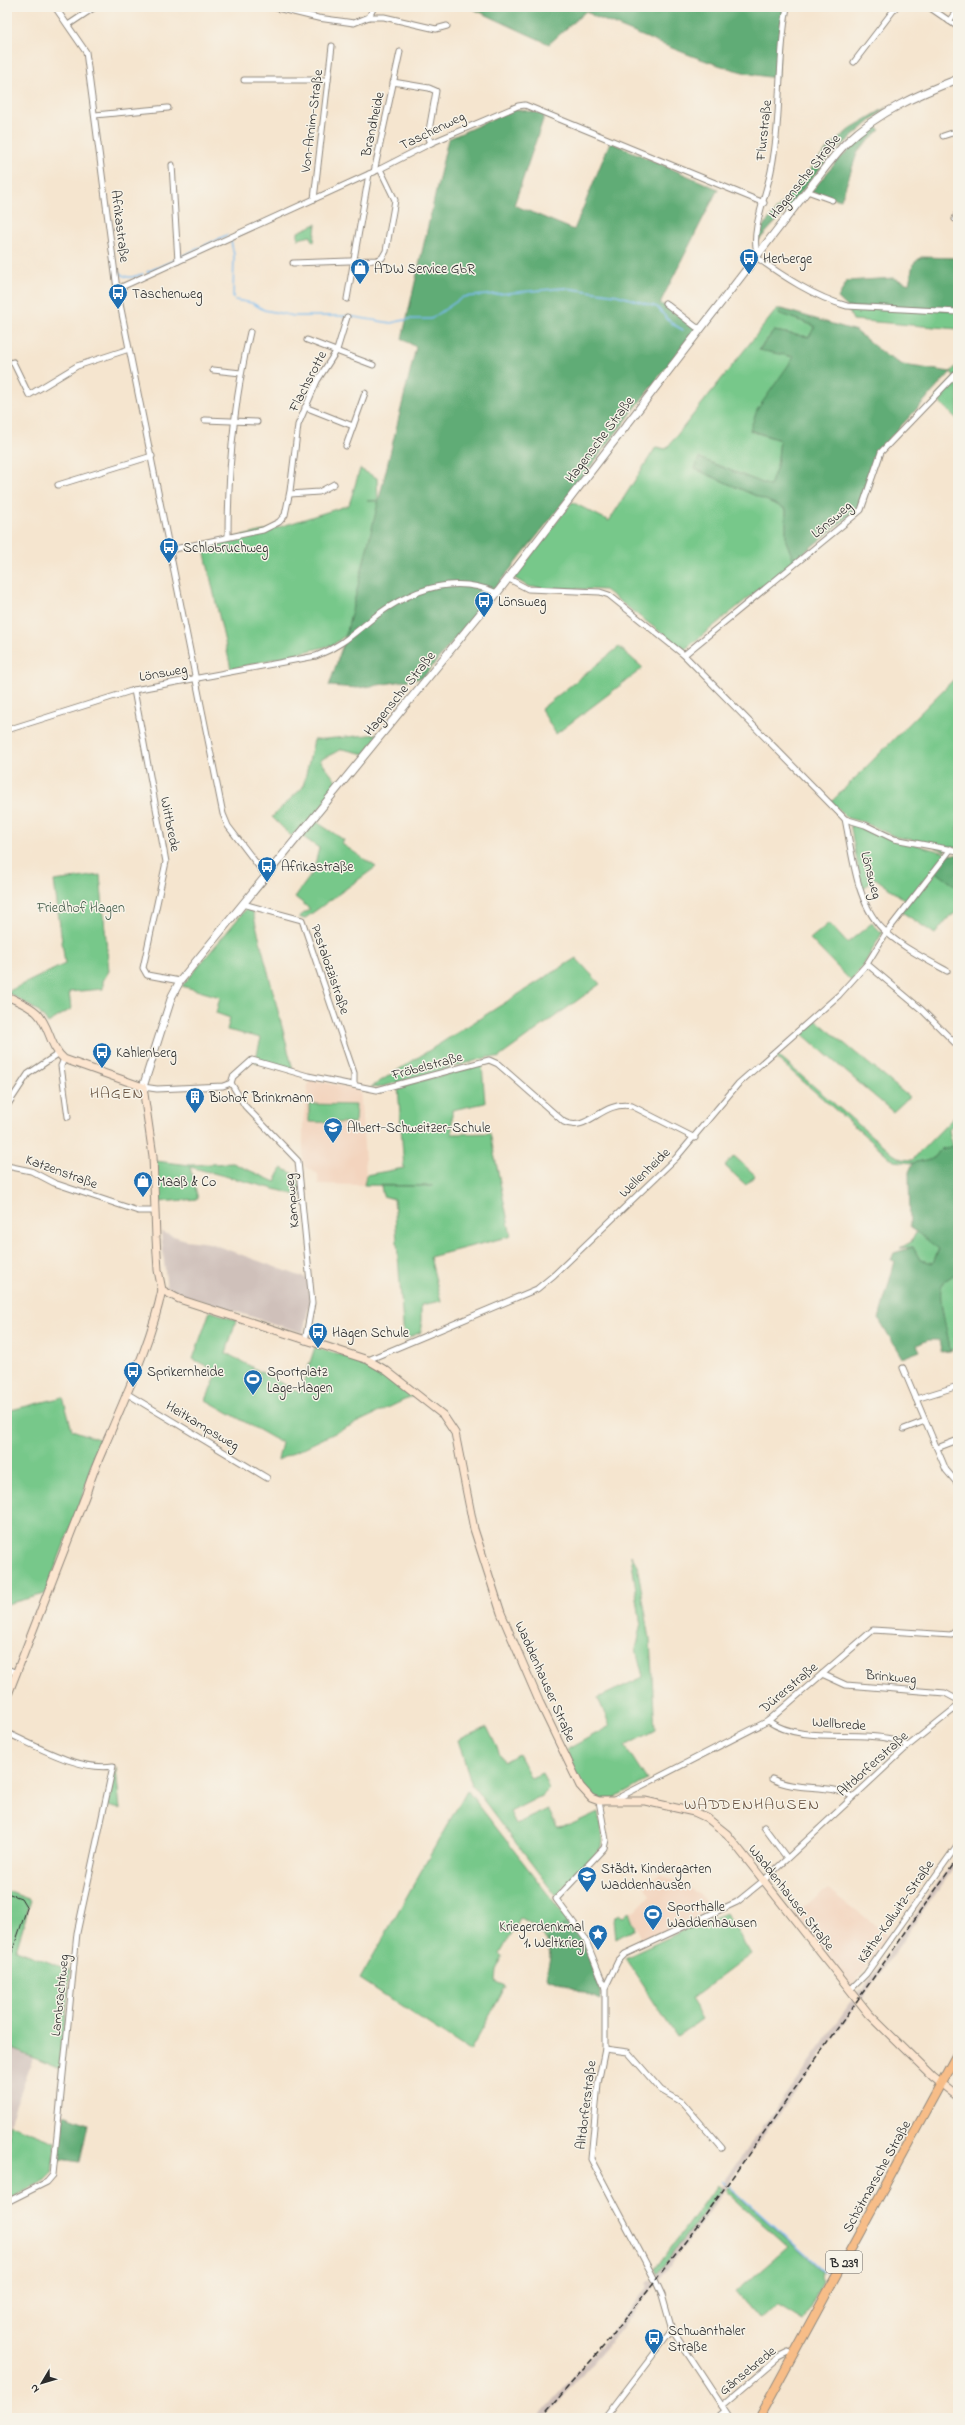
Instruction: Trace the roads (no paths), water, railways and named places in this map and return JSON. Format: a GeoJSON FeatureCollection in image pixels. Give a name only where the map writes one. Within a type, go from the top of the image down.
{"type":"FeatureCollection","features":[{"type":"Feature","properties":{"kind":"main road"},"geometry":{"type":"LineString","coordinates":[[7,996],[37,1013],[61,1056],[143,1087],[153,1156],[158,1270],[162,1290],[158,1311],[126,1393],[94,1466],[86,1494],[7,1697]]}},
{"type":"Feature","properties":{"kind":"main road","name":"Waddenhauser Straße"},"geometry":{"type":"LineString","coordinates":[[162,1290],[179,1299],[305,1341],[368,1360],[388,1371],[443,1415],[455,1433],[474,1529],[501,1613],[539,1701],[580,1786],[591,1798],[598,1801],[646,1801],[694,1812],[707,1818],[727,1834],[850,1990],[889,2035],[941,2084],[958,2097]]}},
{"type":"Feature","properties":{"kind":"main road","name":"Schötmarsche Straße"},"geometry":{"type":"LineString","coordinates":[[759,2418],[958,2052]]}},
{"type":"Feature","properties":{"kind":"street","name":"Afrikastraße"},"geometry":{"type":"LineString","coordinates":[[55,7],[86,52],[117,289],[152,456],[223,814],[228,826],[266,876]]}},
{"type":"Feature","properties":{"kind":"street"},"geometry":{"type":"LineString","coordinates":[[68,25],[95,7]]}},
{"type":"Feature","properties":{"kind":"street"},"geometry":{"type":"LineString","coordinates":[[273,7],[318,18],[354,23],[369,17],[398,19],[436,29],[447,26]]}},
{"type":"Feature","properties":{"kind":"street"},"geometry":{"type":"LineString","coordinates":[[369,17],[374,7]]}},
{"type":"Feature","properties":{"kind":"street","name":"Flurstraße"},"geometry":{"type":"LineString","coordinates":[[757,255],[754,241],[764,204],[777,139],[782,31],[787,7]]}},
{"type":"Feature","properties":{"kind":"street"},"geometry":{"type":"LineString","coordinates":[[854,62],[896,7]]}},
{"type":"Feature","properties":{"kind":"street"},"geometry":{"type":"LineString","coordinates":[[929,7],[958,27]]}},
{"type":"Feature","properties":{"kind":"street"},"geometry":{"type":"LineString","coordinates":[[949,21],[958,9]]}},
{"type":"Feature","properties":{"kind":"street","name":"Von-Arnim-Straße"},"geometry":{"type":"LineString","coordinates":[[314,199],[332,46]]}},
{"type":"Feature","properties":{"kind":"street","name":"Brandheide"},"geometry":{"type":"LineString","coordinates":[[347,299],[371,173],[400,52]]}},
{"type":"Feature","properties":{"kind":"street","name":"Hagensche Straße"},"geometry":{"type":"LineString","coordinates":[[143,1087],[172,996],[180,981],[509,578],[807,191],[847,142],[873,121],[926,91],[958,79]]}},
{"type":"Feature","properties":{"kind":"street"},"geometry":{"type":"LineString","coordinates":[[244,80],[328,80]]}},
{"type":"Feature","properties":{"kind":"street","name":"Brandheide"},"geometry":{"type":"LineString","coordinates":[[393,82],[428,88],[436,91],[428,136],[431,143]]}},
{"type":"Feature","properties":{"kind":"street","name":"Taschenweg"},"geometry":{"type":"LineString","coordinates":[[117,289],[380,169],[431,143],[501,111],[525,105],[764,204]]}},
{"type":"Feature","properties":{"kind":"street"},"geometry":{"type":"LineString","coordinates":[[95,115],[168,108]]}},
{"type":"Feature","properties":{"kind":"street"},"geometry":{"type":"LineString","coordinates":[[943,136],[958,131]]}},
{"type":"Feature","properties":{"kind":"street"},"geometry":{"type":"LineString","coordinates":[[172,165],[178,261]]}},
{"type":"Feature","properties":{"kind":"street"},"geometry":{"type":"LineString","coordinates":[[293,263],[377,260],[382,258],[386,251],[395,200],[380,169]]}},
{"type":"Feature","properties":{"kind":"street"},"geometry":{"type":"LineString","coordinates":[[807,191],[832,200]]}},
{"type":"Feature","properties":{"kind":"street"},"geometry":{"type":"LineString","coordinates":[[955,219],[958,212]]}},
{"type":"Feature","properties":{"kind":"street"},"geometry":{"type":"LineString","coordinates":[[757,255],[820,296],[847,306],[958,312]]}},
{"type":"Feature","properties":{"kind":"street"},"geometry":{"type":"LineString","coordinates":[[665,303],[696,327],[701,328]]}},
{"type":"Feature","properties":{"kind":"street","name":"Flachsrotte"},"geometry":{"type":"LineString","coordinates":[[228,537],[263,530],[279,522],[284,515],[290,494],[297,433],[305,407],[337,350],[347,318]]}},
{"type":"Feature","properties":{"kind":"street"},"geometry":{"type":"LineString","coordinates":[[170,550],[228,537],[230,455],[241,373],[250,332]]}},
{"type":"Feature","properties":{"kind":"street","name":"Flachsrotte"},"geometry":{"type":"LineString","coordinates":[[307,340],[337,350],[373,365]]}},
{"type":"Feature","properties":{"kind":"street"},"geometry":{"type":"LineString","coordinates":[[13,362],[29,395],[76,366],[129,349]]}},
{"type":"Feature","properties":{"kind":"street"},"geometry":{"type":"LineString","coordinates":[[213,370],[241,373]]}},
{"type":"Feature","properties":{"kind":"street","name":"Lönsweg"},"geometry":{"type":"LineString","coordinates":[[684,655],[861,510],[881,452],[958,372]]}},
{"type":"Feature","properties":{"kind":"street"},"geometry":{"type":"LineString","coordinates":[[346,446],[365,393]]}},
{"type":"Feature","properties":{"kind":"street"},"geometry":{"type":"LineString","coordinates":[[305,407],[353,426]]}},
{"type":"Feature","properties":{"kind":"street"},"geometry":{"type":"LineString","coordinates":[[205,420],[257,422]]}},
{"type":"Feature","properties":{"kind":"street"},"geometry":{"type":"LineString","coordinates":[[58,485],[152,456]]}},
{"type":"Feature","properties":{"kind":"street"},"geometry":{"type":"LineString","coordinates":[[290,494],[319,492],[334,484]]}},
{"type":"Feature","properties":{"kind":"street","name":"Lönsweg"},"geometry":{"type":"LineString","coordinates":[[509,578],[528,589],[600,592],[609,595],[684,655],[846,819],[865,825],[894,839],[958,851]]}},
{"type":"Feature","properties":{"kind":"street","name":"Lönsweg"},"geometry":{"type":"LineString","coordinates":[[7,730],[134,690],[196,679],[326,652],[338,647],[394,604],[430,587],[456,584],[489,590],[497,593]]}},
{"type":"Feature","properties":{"kind":"street","name":"Wittbrede"},"geometry":{"type":"LineString","coordinates":[[134,690],[166,862],[143,968],[147,975],[180,981]]}},
{"type":"Feature","properties":{"kind":"street","name":"Lönsweg"},"geometry":{"type":"LineString","coordinates":[[846,819],[860,889],[869,910],[886,933]]}},
{"type":"Feature","properties":{"kind":"street","name":"Wellenheide"},"geometry":{"type":"LineString","coordinates":[[368,1360],[537,1289],[599,1233],[695,1138],[738,1084],[839,995],[867,964],[886,933],[951,849]]}},
{"type":"Feature","properties":{"kind":"street","name":"Pestalozzistraße"},"geometry":{"type":"LineString","coordinates":[[243,904],[302,920],[354,1073],[354,1084]]}},
{"type":"Feature","properties":{"kind":"street"},"geometry":{"type":"LineString","coordinates":[[886,933],[946,971]]}},
{"type":"Feature","properties":{"kind":"street"},"geometry":{"type":"LineString","coordinates":[[867,964],[922,1010],[958,1046]]}},
{"type":"Feature","properties":{"kind":"street"},"geometry":{"type":"LineString","coordinates":[[7,1106],[28,1074],[61,1056],[68,1117]]}},
{"type":"Feature","properties":{"kind":"street","name":"Fröbelstraße"},"geometry":{"type":"LineString","coordinates":[[232,1083],[233,1077],[252,1060],[308,1076],[354,1084],[377,1090],[489,1060],[498,1064],[564,1122],[571,1126],[580,1125],[613,1106],[625,1105],[695,1138]]}},
{"type":"Feature","properties":{"kind":"street"},"geometry":{"type":"LineString","coordinates":[[143,1087],[157,1089],[223,1086],[232,1083]]}},
{"type":"Feature","properties":{"kind":"street","name":"Kampweg"},"geometry":{"type":"LineString","coordinates":[[232,1083],[245,1106],[298,1161],[312,1303],[305,1341]]}},
{"type":"Feature","properties":{"kind":"street","name":"Katzenstraße"},"geometry":{"type":"LineString","coordinates":[[7,1166],[31,1171],[54,1183],[138,1211],[155,1211]]}},
{"type":"Feature","properties":{"kind":"street"},"geometry":{"type":"LineString","coordinates":[[903,1368],[946,1470],[958,1484]]}},
{"type":"Feature","properties":{"kind":"street"},"geometry":{"type":"LineString","coordinates":[[916,1399],[958,1386]]}},
{"type":"Feature","properties":{"kind":"street","name":"Heitkampsweg"},"geometry":{"type":"LineString","coordinates":[[126,1393],[267,1478]]}},
{"type":"Feature","properties":{"kind":"street"},"geometry":{"type":"LineString","coordinates":[[904,1429],[925,1421]]}},
{"type":"Feature","properties":{"kind":"street"},"geometry":{"type":"LineString","coordinates":[[937,1448],[958,1440]]}},
{"type":"Feature","properties":{"kind":"street","name":"Dürerstraße"},"geometry":{"type":"LineString","coordinates":[[612,1802],[768,1721],[873,1630],[951,1635],[958,1629]]}},
{"type":"Feature","properties":{"kind":"street"},"geometry":{"type":"LineString","coordinates":[[7,1669],[16,1673]]}},
{"type":"Feature","properties":{"kind":"street","name":"Brinkweg"},"geometry":{"type":"LineString","coordinates":[[822,1674],[846,1685],[945,1693],[958,1700]]}},
{"type":"Feature","properties":{"kind":"street","name":"Altdorferstraße"},"geometry":{"type":"LineString","coordinates":[[730,2418],[672,2330],[662,2295],[656,2282],[591,2159],[598,2083],[605,2049],[604,1988],[618,1961],[625,1954],[737,1902],[763,1881],[908,1746],[958,1706]]}},
{"type":"Feature","properties":{"kind":"street","name":"Wellbrede"},"geometry":{"type":"LineString","coordinates":[[768,1721],[775,1725],[808,1734],[891,1739],[908,1746]]}},
{"type":"Feature","properties":{"kind":"street","name":"Lambrachtweg"},"geometry":{"type":"LineString","coordinates":[[7,1733],[77,1762],[106,1767],[113,1766],[77,1932],[53,2175],[47,2182],[7,2202]]}},
{"type":"Feature","properties":{"kind":"street"},"geometry":{"type":"LineString","coordinates":[[772,1779],[782,1784],[808,1789],[843,1791],[853,1797]]}},
{"type":"Feature","properties":{"kind":"street"},"geometry":{"type":"LineString","coordinates":[[598,1801],[606,1840],[604,1848],[556,1899],[585,1938],[604,1988]]}},
{"type":"Feature","properties":{"kind":"street"},"geometry":{"type":"LineString","coordinates":[[764,1827],[787,1858]]}},
{"type":"Feature","properties":{"kind":"street","name":"Käthe-Kollwitz-Straße"},"geometry":{"type":"LineString","coordinates":[[850,1990],[866,1974],[958,1844]]}},
{"type":"Feature","properties":{"kind":"street"},"geometry":{"type":"LineString","coordinates":[[605,2049],[628,2052],[661,2090],[682,2102],[722,2148]]}},
{"type":"Feature","properties":{"kind":"street"},"geometry":{"type":"LineString","coordinates":[[605,2418],[672,2330]]}},
{"type":"Feature","properties":{"kind":"street","name":"Gänsebrede"},"geometry":{"type":"LineString","coordinates":[[717,2418],[724,2408],[778,2358],[788,2354]]}},
{"type":"Feature","properties":{"kind":"waterway"},"geometry":{"type":"LineString","coordinates":[[180,257],[227,235]]}},
{"type":"Feature","properties":{"kind":"waterway"},"geometry":{"type":"LineString","coordinates":[[231,241],[234,255],[233,298]]}},
{"type":"Feature","properties":{"kind":"waterway"},"geometry":{"type":"LineString","coordinates":[[147,272],[175,260]]}},
{"type":"Feature","properties":{"kind":"waterway"},"geometry":{"type":"LineString","coordinates":[[119,272],[127,277],[143,274]]}},
{"type":"Feature","properties":{"kind":"waterway"},"geometry":{"type":"LineString","coordinates":[[235,300],[252,303],[264,310],[294,316],[348,316],[391,323],[409,319],[431,319],[463,297],[565,288],[617,295],[657,307],[671,323],[683,330]]}},
{"type":"Feature","properties":{"kind":"waterway"},"geometry":{"type":"LineString","coordinates":[[722,2180],[725,2183]]}},
{"type":"Feature","properties":{"kind":"waterway"},"geometry":{"type":"LineString","coordinates":[[729,2186],[824,2271]]}},
{"type":"Feature","properties":{"kind":"tram line"},"geometry":{"type":"LineString","coordinates":[[7,1893],[21,1898],[27,1908],[7,1967]]}},
{"type":"Feature","properties":{"kind":"railway"},"geometry":{"type":"LineString","coordinates":[[541,2418],[609,2340],[702,2220],[958,1858]]}},
{"type":"Feature","properties":{"kind":"place","name":"Herberge"},"geometry":{"type":"Point","coordinates":[749,275]}},
{"type":"Feature","properties":{"kind":"place","name":"ADW Service GbR"},"geometry":{"type":"Point","coordinates":[360,285]}},
{"type":"Feature","properties":{"kind":"place","name":"Taschenweg"},"geometry":{"type":"Point","coordinates":[118,310]}},
{"type":"Feature","properties":{"kind":"place","name":"Schlobruchweg"},"geometry":{"type":"Point","coordinates":[169,564]}},
{"type":"Feature","properties":{"kind":"place","name":"Lönsweg"},"geometry":{"type":"Point","coordinates":[484,618]}},
{"type":"Feature","properties":{"kind":"place","name":"Afrikastraße"},"geometry":{"type":"Point","coordinates":[267,883]}},
{"type":"Feature","properties":{"kind":"place","name":"Kahlenberg"},"geometry":{"type":"Point","coordinates":[102,1069]}},
{"type":"Feature","properties":{"kind":"place","name":"Biohof Brinkmann"},"geometry":{"type":"Point","coordinates":[195,1114]}},
{"type":"Feature","properties":{"kind":"place","name":"Albert-Schweitzer-Schule"},"geometry":{"type":"Point","coordinates":[333,1144]}},
{"type":"Feature","properties":{"kind":"place","name":"Maaß & Co"},"geometry":{"type":"Point","coordinates":[143,1198]}},
{"type":"Feature","properties":{"kind":"place","name":"Hagen Schule"},"geometry":{"type":"Point","coordinates":[318,1349]}},
{"type":"Feature","properties":{"kind":"place","name":"Sprikernheide"},"geometry":{"type":"Point","coordinates":[133,1388]}},
{"type":"Feature","properties":{"kind":"place","name":"Sportplatz Lage-Hagen"},"geometry":{"type":"Point","coordinates":[253,1396]}},
{"type":"Feature","properties":{"kind":"place","name":"Städt. Kindergarten Waddenhausen"},"geometry":{"type":"Point","coordinates":[587,1893]}},
{"type":"Feature","properties":{"kind":"place","name":"Sporthalle Waddenhausen"},"geometry":{"type":"Point","coordinates":[653,1931]}},
{"type":"Feature","properties":{"kind":"place","name":"Kriegerdenkmal 1. Weltkrieg"},"geometry":{"type":"Point","coordinates":[598,1951]}},
{"type":"Feature","properties":{"kind":"place","name":"Schwanthaler Straße"},"geometry":{"type":"Point","coordinates":[654,2355]}},
{"type":"Feature","properties":{"kind":"district","name":"HAGEN"},"geometry":{"type":"Point","coordinates":[117,1092]}},
{"type":"Feature","properties":{"kind":"district","name":"WADDENHAUSEN"},"geometry":{"type":"Point","coordinates":[752,1803]}},
{"type":"Feature","properties":{"kind":"park label","name":"Friedhof Hagen"},"geometry":{"type":"Point","coordinates":[81,907]}}]}
